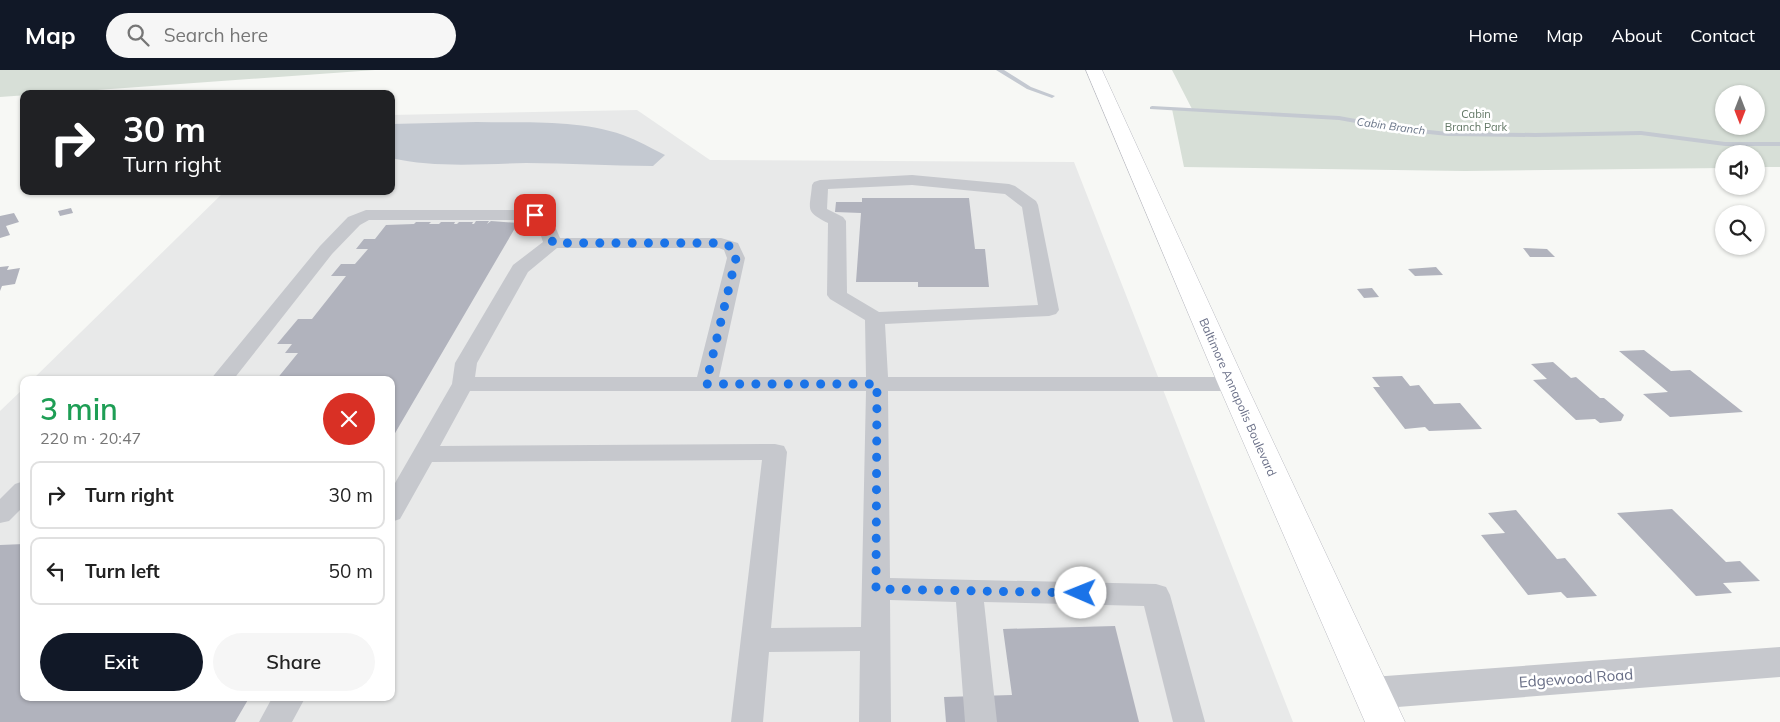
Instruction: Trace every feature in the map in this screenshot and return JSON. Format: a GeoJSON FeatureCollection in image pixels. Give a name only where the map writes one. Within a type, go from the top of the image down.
{"type":"FeatureCollection","features":[{"type":"Feature","properties":{"kind":"main road","name":"Baltimore Annapolis Boulevard"},"geometry":{"type":"LineString","coordinates":[[1094,70],[1232,384],[1379,708]]}},
{"type":"Feature","properties":{"kind":"street","name":"Edgewood Road"},"geometry":{"type":"LineString","coordinates":[[1379,708],[1780,662]]}},
{"type":"Feature","properties":{"kind":"lane"},"geometry":{"type":"LineString","coordinates":[[912,180],[990,187],[1009,189],[1030,205],[1049,310],[875,318],[838,295],[838,221],[818,211],[820,185],[912,180]]}},
{"type":"Feature","properties":{"kind":"lane"},"geometry":{"type":"LineString","coordinates":[[224,376],[326,250],[354,221],[366,215],[535,215],[546,225],[553,243]]}},
{"type":"Feature","properties":{"kind":"lane"},"geometry":{"type":"LineString","coordinates":[[395,506],[463,384],[466,363],[520,269],[553,243],[721,243],[732,247],[736,258],[706,384]]}},
{"type":"Feature","properties":{"kind":"lane"},"geometry":{"type":"LineString","coordinates":[[875,318],[877,384],[875,722]]}},
{"type":"Feature","properties":{"kind":"lane"},"geometry":{"type":"LineString","coordinates":[[463,384],[1232,384]]}},
{"type":"Feature","properties":{"kind":"lane"},"geometry":{"type":"LineString","coordinates":[[424,454],[775,452],[747,722]]}},
{"type":"Feature","properties":{"kind":"lane"},"geometry":{"type":"LineString","coordinates":[[0,514],[20,494]]}},
{"type":"Feature","properties":{"kind":"lane"},"geometry":{"type":"LineString","coordinates":[[876,589],[1156,595],[1189,722]]}},
{"type":"Feature","properties":{"kind":"lane"},"geometry":{"type":"LineString","coordinates":[[968,591],[981,722]]}},
{"type":"Feature","properties":{"kind":"lane"},"geometry":{"type":"LineString","coordinates":[[755,640],[876,639]]}},
{"type":"Feature","properties":{"kind":"lane"},"geometry":{"type":"LineString","coordinates":[[275,722],[286,701]]}},
{"type":"Feature","properties":{"kind":"shaded area"},"geometry":{"type":"Polygon","coordinates":[[[637,110],[710,160],[1074,162],[1293,722],[0,722],[0,411],[20,392],[20,701],[395,701],[395,376],[36,376],[221,195],[395,195],[395,115],[637,110]]]}},
{"type":"Feature","properties":{"kind":"shaded area"},"geometry":{"type":"Polygon","coordinates":[[[477,122],[551,123],[588,126],[623,135],[665,155],[653,166],[542,163],[424,163],[395,159],[395,124],[477,122]]]}},
{"type":"Feature","properties":{"kind":"green space"},"geometry":{"type":"Polygon","coordinates":[[[0,70],[375,70],[97,90],[20,90],[20,96],[0,97],[0,70]]]}},
{"type":"Feature","properties":{"kind":"green space","name":"Cabin Branch Park"},"geometry":{"type":"Polygon","coordinates":[[[1172,70],[1780,70],[1780,167],[1765,167],[1765,145],[1715,145],[1715,168],[1465,171],[1184,167],[1172,109],[1192,109],[1172,70]]]}},
{"type":"Feature","properties":{"kind":"building"},"geometry":{"type":"Polygon","coordinates":[[[862,198],[969,198],[975,249],[985,249],[989,287],[918,287],[918,282],[856,282],[861,213],[835,212],[836,202],[862,202],[862,198]]]}},
{"type":"Feature","properties":{"kind":"building"},"geometry":{"type":"Polygon","coordinates":[[[71,208],[73,213],[60,216],[58,211],[71,208]]]}},
{"type":"Feature","properties":{"kind":"building"},"geometry":{"type":"Polygon","coordinates":[[[14,213],[19,222],[6,226],[10,235],[0,238],[0,216],[14,213]]]}},
{"type":"Feature","properties":{"kind":"building"},"geometry":{"type":"Polygon","coordinates":[[[476,221],[489,221],[487,224],[491,221],[518,223],[395,433],[395,376],[279,376],[298,353],[285,353],[292,344],[277,344],[298,319],[312,319],[346,276],[331,276],[341,264],[355,264],[368,249],[356,249],[364,239],[375,239],[386,225],[414,224],[416,222],[439,224],[441,222],[455,222],[454,224],[457,224],[459,222],[473,222],[472,224],[476,221]]]}},
{"type":"Feature","properties":{"kind":"building"},"geometry":{"type":"Polygon","coordinates":[[[1523,248],[1547,249],[1555,257],[1530,257],[1523,248]]]}},
{"type":"Feature","properties":{"kind":"building"},"geometry":{"type":"Polygon","coordinates":[[[9,266],[7,270],[20,268],[15,284],[2,286],[0,291],[0,267],[9,266]]]}},
{"type":"Feature","properties":{"kind":"building"},"geometry":{"type":"Polygon","coordinates":[[[1436,267],[1443,275],[1415,276],[1408,269],[1436,267]]]}},
{"type":"Feature","properties":{"kind":"building"},"geometry":{"type":"Polygon","coordinates":[[[1372,288],[1379,297],[1364,298],[1357,289],[1372,288]]]}},
{"type":"Feature","properties":{"kind":"building"},"geometry":{"type":"Polygon","coordinates":[[[1644,350],[1671,371],[1690,370],[1743,412],[1670,417],[1643,394],[1668,392],[1619,351],[1644,350]]]}},
{"type":"Feature","properties":{"kind":"building"},"geometry":{"type":"Polygon","coordinates":[[[1553,362],[1571,378],[1576,377],[1600,398],[1604,398],[1624,415],[1621,421],[1600,423],[1595,419],[1576,420],[1533,380],[1547,379],[1531,364],[1553,362]]]}},
{"type":"Feature","properties":{"kind":"building"},"geometry":{"type":"Polygon","coordinates":[[[1402,376],[1410,386],[1419,385],[1434,404],[1460,403],[1482,429],[1429,431],[1425,427],[1405,429],[1373,387],[1380,387],[1372,377],[1402,376]]]}},
{"type":"Feature","properties":{"kind":"building"},"geometry":{"type":"Polygon","coordinates":[[[1672,509],[1726,562],[1740,561],[1760,581],[1723,583],[1732,593],[1696,596],[1617,513],[1672,509]]]}},
{"type":"Feature","properties":{"kind":"building"},"geometry":{"type":"Polygon","coordinates":[[[1516,510],[1557,559],[1565,558],[1597,596],[1567,598],[1561,592],[1528,595],[1481,535],[1505,533],[1488,513],[1516,510]]]}},
{"type":"Feature","properties":{"kind":"building"},"geometry":{"type":"Polygon","coordinates":[[[20,544],[20,701],[247,701],[235,722],[0,722],[0,545],[20,544]]]}},
{"type":"Feature","properties":{"kind":"building"},"geometry":{"type":"Polygon","coordinates":[[[1115,626],[1139,722],[946,722],[944,697],[1012,695],[1003,629],[1115,626]]]}},
{"type":"Feature","properties":{"kind":"waterway","name":"Cabin Branch"},"geometry":{"type":"LineString","coordinates":[[999,70],[1029,88],[1052,96]]}},
{"type":"Feature","properties":{"kind":"waterway","name":"Cabin Branch"},"geometry":{"type":"LineString","coordinates":[[1152,108],[1339,118],[1400,129],[1448,134],[1641,133],[1725,144],[1780,144]]}},
{"type":"Feature","properties":{"kind":"route"},"geometry":{"type":"LineString","coordinates":[[535,215],[546,225],[553,243],[721,243],[732,247],[736,258],[706,384],[877,384],[876,589],[1081,593]]}}]}
